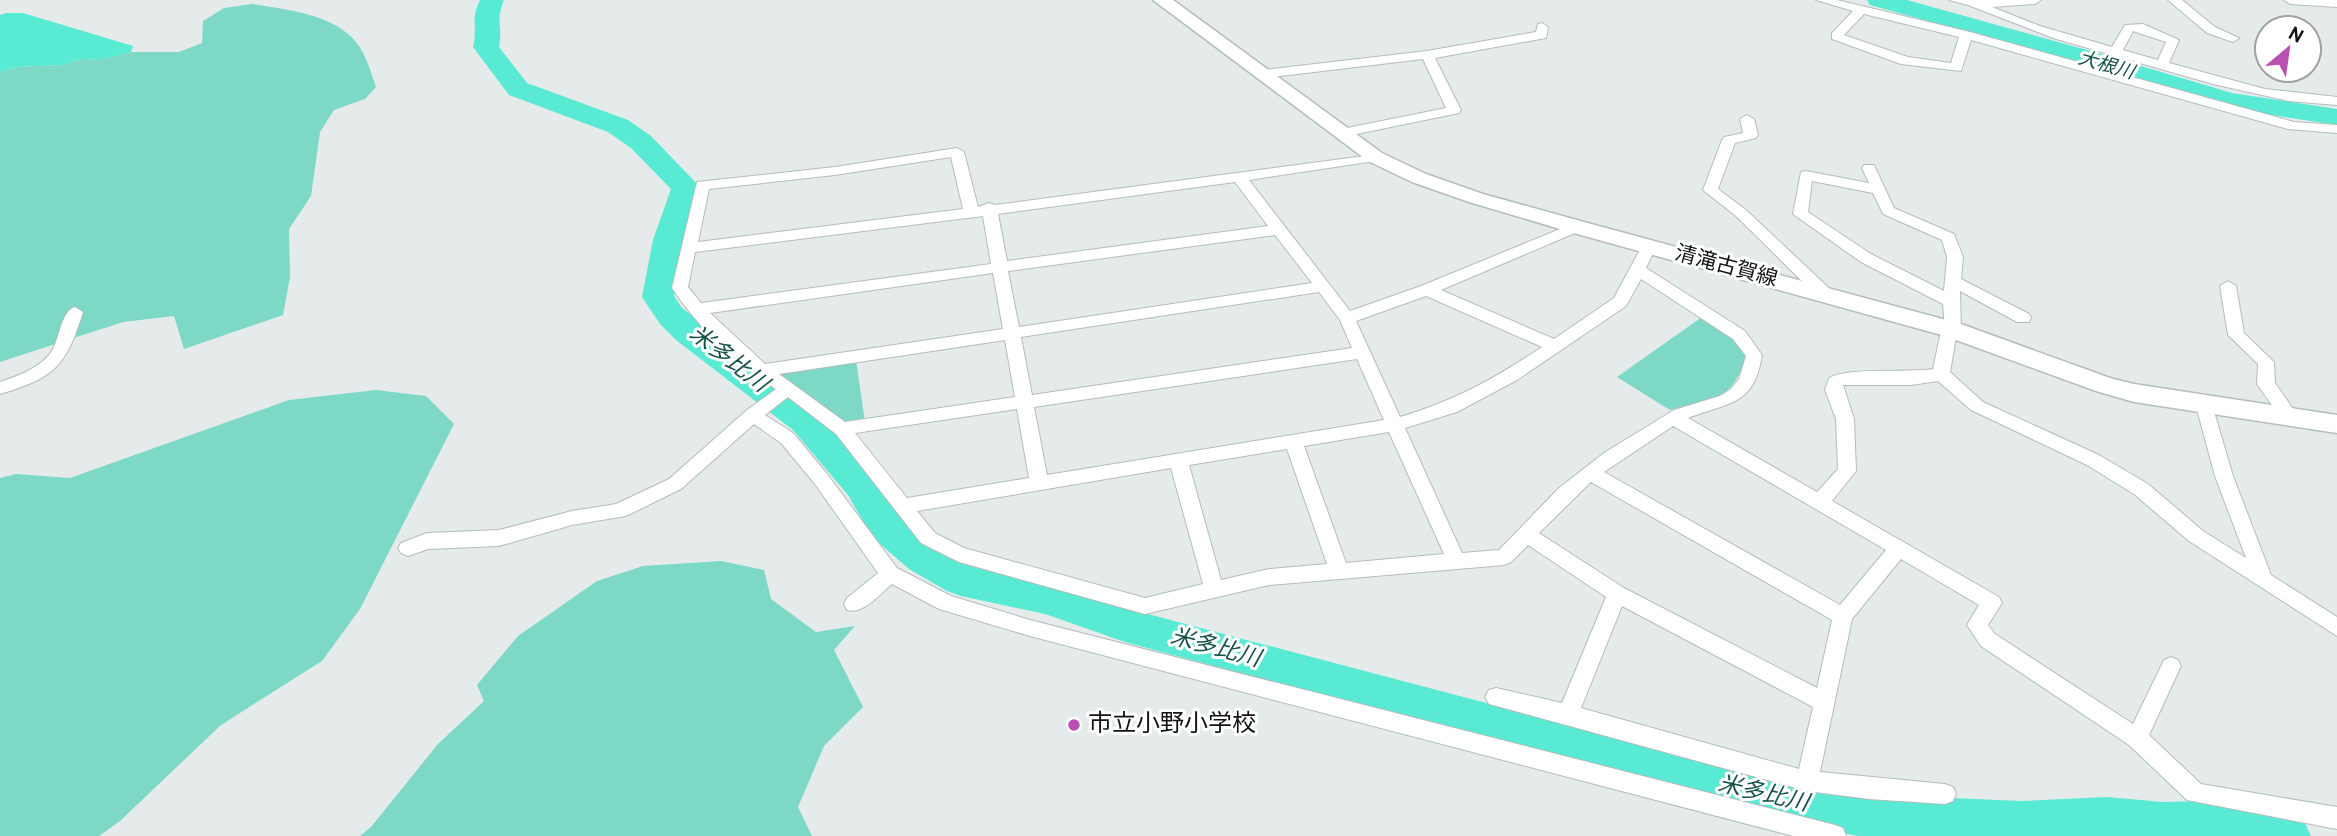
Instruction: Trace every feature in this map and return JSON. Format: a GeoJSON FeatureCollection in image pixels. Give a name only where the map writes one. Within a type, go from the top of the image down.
{"type":"FeatureCollection","features":[{"type":"Feature","properties":{"kind":"main road","name":"清滝古賀線"},"geometry":{"type":"LineString","coordinates":[[1161,0],[1375,157],[1397,169],[1453,190],[1648,247],[1953,330],[2104,385],[2134,393],[2337,424]]}},
{"type":"Feature","properties":{"kind":"street"},"geometry":{"type":"LineString","coordinates":[[1822,0],[1966,35],[2293,126],[2337,129]]}},
{"type":"Feature","properties":{"kind":"street"},"geometry":{"type":"LineString","coordinates":[[1955,0],[2035,0]]}},
{"type":"Feature","properties":{"kind":"street"},"geometry":{"type":"LineString","coordinates":[[2174,0],[2211,30],[2233,38]]}},
{"type":"Feature","properties":{"kind":"street"},"geometry":{"type":"LineString","coordinates":[[2290,0],[2337,3]]}},
{"type":"Feature","properties":{"kind":"street"},"geometry":{"type":"LineString","coordinates":[[1970,1],[2005,19],[2162,65],[2273,95],[2337,101]]}},
{"type":"Feature","properties":{"kind":"street"},"geometry":{"type":"LineString","coordinates":[[1861,9],[1836,36],[1906,61],[1955,68],[1966,35]]}},
{"type":"Feature","properties":{"kind":"street"},"geometry":{"type":"LineString","coordinates":[[1264,74],[1427,55],[1542,35],[1542,27]]}},
{"type":"Feature","properties":{"kind":"street"},"geometry":{"type":"LineString","coordinates":[[2115,51],[2129,28],[2139,27],[2173,40],[2162,65]]}},
{"type":"Feature","properties":{"kind":"street"},"geometry":{"type":"LineString","coordinates":[[1342,132],[1454,110],[1427,55]]}},
{"type":"Feature","properties":{"kind":"street"},"geometry":{"type":"LineString","coordinates":[[1747,120],[1751,135],[1729,140],[1710,190],[1741,213],[1825,294]]}},
{"type":"Feature","properties":{"kind":"street"},"geometry":{"type":"LineString","coordinates":[[971,211],[957,152],[835,171],[702,185],[680,288],[696,309],[761,370],[842,429],[928,538],[959,554],[1092,589],[1145,606],[1269,577],[1504,557],[1574,486],[1591,473],[1674,418],[1693,408],[1733,397],[1752,370],[1754,355],[1738,335],[1638,270]]}},
{"type":"Feature","properties":{"kind":"street"},"geometry":{"type":"LineString","coordinates":[[687,248],[1131,192],[1375,157]]}},
{"type":"Feature","properties":{"kind":"street"},"geometry":{"type":"LineString","coordinates":[[1870,168],[1888,211],[1949,237],[1955,257],[1951,301],[1953,330],[1948,336],[1941,374]]}},
{"type":"Feature","properties":{"kind":"street"},"geometry":{"type":"LineString","coordinates":[[1879,190],[1806,174],[1800,214],[1866,258],[1951,301]]}},
{"type":"Feature","properties":{"kind":"street"},"geometry":{"type":"LineString","coordinates":[[1238,176],[1347,317],[1457,562]]}},
{"type":"Feature","properties":{"kind":"street"},"geometry":{"type":"LineString","coordinates":[[989,208],[1040,482]]}},
{"type":"Feature","properties":{"kind":"street"},"geometry":{"type":"LineString","coordinates":[[1347,317],[1427,290],[1577,227]]}},
{"type":"Feature","properties":{"kind":"street"},"geometry":{"type":"LineString","coordinates":[[696,309],[1281,229]]}},
{"type":"Feature","properties":{"kind":"street"},"geometry":{"type":"LineString","coordinates":[[902,506],[1396,425],[1451,408],[1511,376],[1620,302],[1648,247]]}},
{"type":"Feature","properties":{"kind":"street"},"geometry":{"type":"LineString","coordinates":[[1953,281],[2023,318]]}},
{"type":"Feature","properties":{"kind":"street"},"geometry":{"type":"LineString","coordinates":[[761,370],[1325,286]]}},
{"type":"Feature","properties":{"kind":"street"},"geometry":{"type":"LineString","coordinates":[[2228,286],[2236,335],[2266,362],[2266,384],[2288,416]]}},
{"type":"Feature","properties":{"kind":"street"},"geometry":{"type":"LineString","coordinates":[[1427,290],[1556,346]]}},
{"type":"Feature","properties":{"kind":"street"},"geometry":{"type":"LineString","coordinates":[[0,388],[23,380],[52,362],[62,350],[75,312]]}},
{"type":"Feature","properties":{"kind":"street"},"geometry":{"type":"LineString","coordinates":[[842,429],[1363,352]]}},
{"type":"Feature","properties":{"kind":"street"},"geometry":{"type":"LineString","coordinates":[[1819,503],[1847,471],[1845,419],[1834,390],[1835,382],[1840,379],[1911,379],[1941,374]]}},
{"type":"Feature","properties":{"kind":"street"},"geometry":{"type":"LineString","coordinates":[[1941,374],[1978,406],[2093,460],[2141,489],[2196,536],[2337,628]]}},
{"type":"Feature","properties":{"kind":"street"},"geometry":{"type":"LineString","coordinates":[[408,548],[427,541],[499,538],[572,518],[619,511],[675,484],[753,415],[789,388]]}},
{"type":"Feature","properties":{"kind":"street"},"geometry":{"type":"LineString","coordinates":[[2204,402],[2224,476],[2264,581]]}},
{"type":"Feature","properties":{"kind":"street"},"geometry":{"type":"LineString","coordinates":[[753,415],[787,438],[821,478],[890,574],[946,603],[1030,628],[1835,836]]}},
{"type":"Feature","properties":{"kind":"street"},"geometry":{"type":"LineString","coordinates":[[1674,418],[1992,603],[1978,625],[1988,640],[2137,738],[2195,793],[2337,818]]}},
{"type":"Feature","properties":{"kind":"street"},"geometry":{"type":"LineString","coordinates":[[1294,442],[1339,570]]}},
{"type":"Feature","properties":{"kind":"street"},"geometry":{"type":"LineString","coordinates":[[1178,459],[1214,590]]}},
{"type":"Feature","properties":{"kind":"street"},"geometry":{"type":"LineString","coordinates":[[1591,473],[1843,617]]}},
{"type":"Feature","properties":{"kind":"street"},"geometry":{"type":"LineString","coordinates":[[1527,536],[1617,594],[1824,702]]}},
{"type":"Feature","properties":{"kind":"street"},"geometry":{"type":"LineString","coordinates":[[1807,781],[1843,617],[1899,548]]}},
{"type":"Feature","properties":{"kind":"street"},"geometry":{"type":"LineString","coordinates":[[854,604],[890,574]]}},
{"type":"Feature","properties":{"kind":"street"},"geometry":{"type":"LineString","coordinates":[[1568,714],[1617,594]]}},
{"type":"Feature","properties":{"kind":"street"},"geometry":{"type":"LineString","coordinates":[[2137,738],[2171,666]]}},
{"type":"Feature","properties":{"kind":"street"},"geometry":{"type":"LineString","coordinates":[[1496,697],[1568,714],[1807,781],[1869,789],[1945,794]]}},
{"type":"Feature","properties":{"kind":"shaded area"},"geometry":{"type":"Polygon","coordinates":[[[252,4],[294,11],[335,25],[356,42],[363,52],[376,87],[365,99],[334,110],[320,132],[311,196],[289,229],[290,277],[283,315],[184,349],[174,316],[123,322],[0,362],[0,72],[17,67],[62,65],[82,59],[100,60],[131,52],[179,52],[202,43],[203,21],[224,8],[252,4]]]}},
{"type":"Feature","properties":{"kind":"shaded area"},"geometry":{"type":"Polygon","coordinates":[[[23,13],[133,46],[131,52],[100,60],[82,59],[62,65],[17,67],[0,72],[0,15],[23,13]]]}},
{"type":"Feature","properties":{"kind":"shaded area"},"geometry":{"type":"Polygon","coordinates":[[[1702,317],[1738,341],[1746,356],[1734,383],[1727,391],[1709,400],[1670,410],[1617,377],[1702,317]]]}},
{"type":"Feature","properties":{"kind":"shaded area"},"geometry":{"type":"Polygon","coordinates":[[[856,360],[865,422],[848,424],[777,374],[856,360]]]}},
{"type":"Feature","properties":{"kind":"shaded area"},"geometry":{"type":"Polygon","coordinates":[[[376,390],[426,396],[454,424],[360,609],[322,661],[221,725],[120,821],[99,836],[0,836],[0,478],[16,474],[70,478],[289,400],[376,390]]]}},
{"type":"Feature","properties":{"kind":"shaded area"},"geometry":{"type":"Polygon","coordinates":[[[721,561],[764,570],[771,599],[816,632],[855,626],[834,650],[863,707],[824,746],[798,807],[812,836],[360,836],[371,827],[438,744],[484,701],[477,685],[518,636],[597,581],[643,566],[721,561]]]}},
{"type":"Feature","properties":{"kind":"waterway","name":"米多比川"},"geometry":{"type":"LineString","coordinates":[[492,0],[485,16],[489,33],[486,47],[518,89],[618,126],[641,142],[686,188],[668,240],[658,297],[671,316],[688,332],[805,421],[861,485],[885,526],[923,558],[961,580],[1046,598],[1125,625],[1542,735],[1768,798],[1859,815],[2021,822],[2107,818],[2163,823],[2204,822],[2288,836]]}},
{"type":"Feature","properties":{"kind":"waterway","name":"大根川"},"geometry":{"type":"LineString","coordinates":[[1879,0],[2085,57],[2229,101],[2337,117]]}},
{"type":"Feature","properties":{"kind":"place","name":"市立小野小学校"},"geometry":{"type":"Point","coordinates":[1074,725]}}]}
